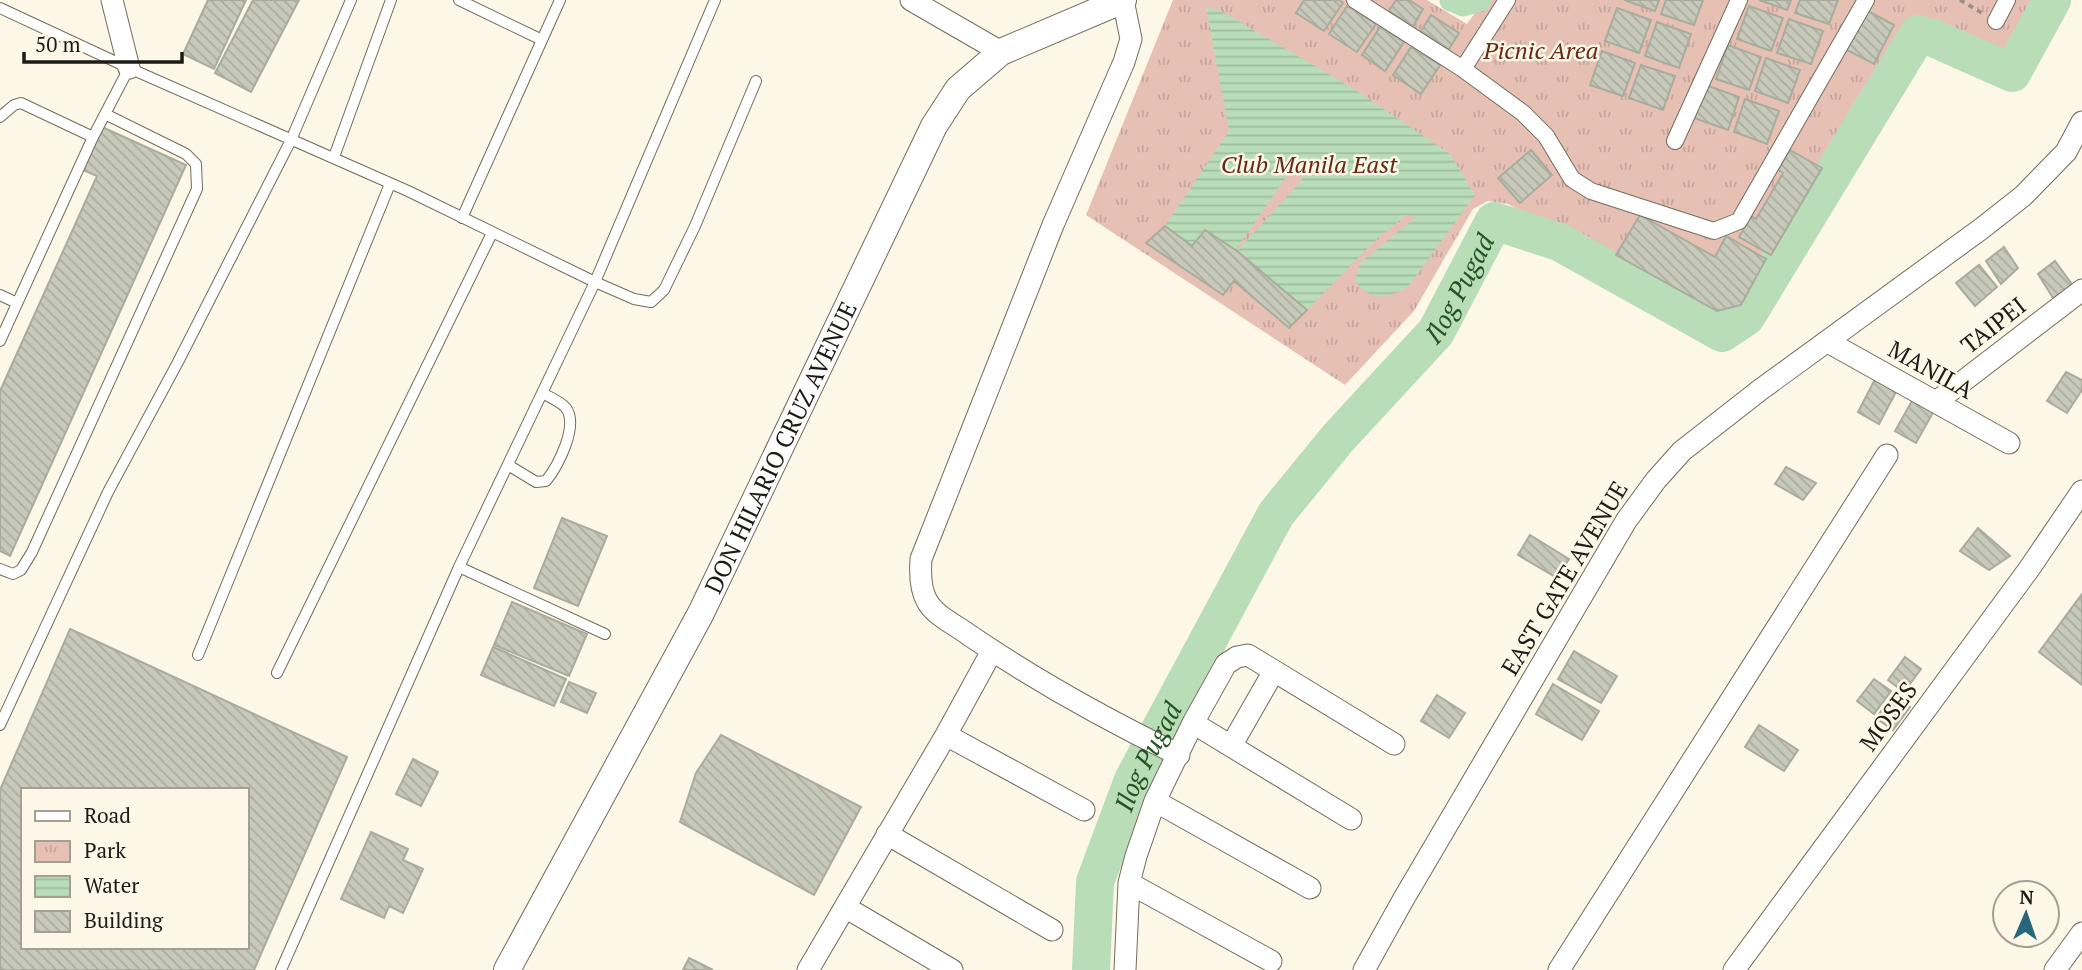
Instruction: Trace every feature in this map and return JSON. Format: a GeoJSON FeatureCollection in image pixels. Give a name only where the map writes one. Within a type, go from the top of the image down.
{"type":"FeatureCollection","features":[{"type":"Feature","properties":{"kind":"street"},"geometry":{"type":"LineString","coordinates":[[112,0],[128,68]]}},
{"type":"Feature","properties":{"kind":"street"},"geometry":{"type":"LineString","coordinates":[[911,0],[1000,52]]}},
{"type":"Feature","properties":{"kind":"street"},"geometry":{"type":"LineString","coordinates":[[1123,0],[1131,39],[1124,62],[1053,225],[1011,338],[921,559],[920,580],[927,602],[941,616],[992,651],[1169,751]]}},
{"type":"Feature","properties":{"kind":"street","name":"DON HILARIO CRUZ AVENUE"},"geometry":{"type":"LineString","coordinates":[[507,970],[701,613],[934,126],[958,89],[1000,52],[1123,0]]}},
{"type":"Feature","properties":{"kind":"street"},"geometry":{"type":"LineString","coordinates":[[1355,0],[1463,69],[1523,113],[1546,136],[1572,179],[1591,191],[1714,231],[1740,221],[1866,0]]}},
{"type":"Feature","properties":{"kind":"street"},"geometry":{"type":"LineString","coordinates":[[1463,69],[1507,0]]}},
{"type":"Feature","properties":{"kind":"street"},"geometry":{"type":"LineString","coordinates":[[1675,141],[1739,0]]}},
{"type":"Feature","properties":{"kind":"street"},"geometry":{"type":"LineString","coordinates":[[1996,21],[2007,0]]}},
{"type":"Feature","properties":{"kind":"street","name":"EAST GATE AVENUE"},"geometry":{"type":"LineString","coordinates":[[1364,970],[1626,521],[1656,480],[1682,451],[1760,390],[2023,196],[2066,152],[2082,122]]}},
{"type":"Feature","properties":{"kind":"street","name":"TAIPEI"},"geometry":{"type":"LineString","coordinates":[[1936,402],[2082,290]]}},
{"type":"Feature","properties":{"kind":"street","name":"MANILA"},"geometry":{"type":"LineString","coordinates":[[1828,342],[2009,443]]}},
{"type":"Feature","properties":{"kind":"street"},"geometry":{"type":"LineString","coordinates":[[1559,970],[1887,455]]}},
{"type":"Feature","properties":{"kind":"street","name":"MOSES"},"geometry":{"type":"LineString","coordinates":[[1734,970],[2029,569],[2082,491]]}},
{"type":"Feature","properties":{"kind":"street"},"geometry":{"type":"LineString","coordinates":[[808,970],[946,735],[992,651]]}},
{"type":"Feature","properties":{"kind":"street"},"geometry":{"type":"LineString","coordinates":[[1125,970],[1129,883],[1169,751],[1193,723],[1226,664],[1237,657],[1248,655],[1394,744]]}},
{"type":"Feature","properties":{"kind":"street"},"geometry":{"type":"LineString","coordinates":[[1231,746],[1274,671]]}},
{"type":"Feature","properties":{"kind":"street"},"geometry":{"type":"LineString","coordinates":[[1193,723],[1351,819]]}},
{"type":"Feature","properties":{"kind":"street"},"geometry":{"type":"LineString","coordinates":[[946,735],[1084,810]]}},
{"type":"Feature","properties":{"kind":"street"},"geometry":{"type":"LineString","coordinates":[[1155,801],[1310,888]]}},
{"type":"Feature","properties":{"kind":"street"},"geometry":{"type":"LineString","coordinates":[[887,834],[1052,930]]}},
{"type":"Feature","properties":{"kind":"street"},"geometry":{"type":"LineString","coordinates":[[1129,883],[1271,961]]}},
{"type":"Feature","properties":{"kind":"street"},"geometry":{"type":"LineString","coordinates":[[845,906],[952,970]]}},
{"type":"Feature","properties":{"kind":"street"},"geometry":{"type":"LineString","coordinates":[[2055,970],[2082,933]]}},
{"type":"Feature","properties":{"kind":"lane"},"geometry":{"type":"LineString","coordinates":[[0,725],[108,492],[178,362],[291,140],[351,0]]}},
{"type":"Feature","properties":{"kind":"lane"},"geometry":{"type":"LineString","coordinates":[[334,157],[391,0]]}},
{"type":"Feature","properties":{"kind":"lane"},"geometry":{"type":"LineString","coordinates":[[458,0],[542,40]]}},
{"type":"Feature","properties":{"kind":"lane"},"geometry":{"type":"LineString","coordinates":[[462,218],[560,0]]}},
{"type":"Feature","properties":{"kind":"lane"},"geometry":{"type":"LineString","coordinates":[[281,970],[459,567],[595,282],[716,0]]}},
{"type":"Feature","properties":{"kind":"lane"},"geometry":{"type":"LineString","coordinates":[[0,8],[128,68],[334,157],[595,282],[634,299],[651,302],[664,290],[695,226],[756,81]]}},
{"type":"Feature","properties":{"kind":"lane"},"geometry":{"type":"LineString","coordinates":[[0,341],[93,137],[128,68]]}},
{"type":"Feature","properties":{"kind":"lane"},"geometry":{"type":"LineString","coordinates":[[0,117],[13,105],[21,103],[93,137]]}},
{"type":"Feature","properties":{"kind":"lane"},"geometry":{"type":"LineString","coordinates":[[0,570],[12,574],[21,570],[32,552],[198,190],[196,164],[186,154],[105,114]]}},
{"type":"Feature","properties":{"kind":"lane"},"geometry":{"type":"LineString","coordinates":[[198,655],[390,184]]}},
{"type":"Feature","properties":{"kind":"lane"},"geometry":{"type":"LineString","coordinates":[[277,673],[492,233]]}},
{"type":"Feature","properties":{"kind":"lane"},"geometry":{"type":"LineString","coordinates":[[0,295],[17,303]]}},
{"type":"Feature","properties":{"kind":"lane"},"geometry":{"type":"LineString","coordinates":[[508,465],[536,482],[546,481],[552,473],[572,428],[571,418],[565,407],[542,393]]}},
{"type":"Feature","properties":{"kind":"lane"},"geometry":{"type":"LineString","coordinates":[[459,567],[605,634]]}},
{"type":"Feature","properties":{"kind":"path"},"geometry":{"type":"LineString","coordinates":[[1960,0],[1996,21]]}},
{"type":"Feature","properties":{"kind":"green space","name":"Club Manila East"},"geometry":{"type":"Polygon","coordinates":[[[1173,0],[1427,0],[1467,24],[1484,0],[2046,0],[2019,52],[2001,61],[1931,24],[1918,21],[1908,27],[1743,308],[1719,313],[1508,204],[1488,201],[1473,209],[1414,311],[1345,385],[1086,215],[1173,0]]]}},
{"type":"Feature","properties":{"kind":"water"},"geometry":{"type":"Polygon","coordinates":[[[1206,7],[1221,11],[1354,89],[1450,154],[1475,195],[1408,287],[1393,294],[1379,296],[1367,292],[1355,281],[1360,263],[1416,217],[1406,215],[1379,237],[1307,310],[1237,251],[1302,180],[1297,161],[1236,250],[1205,230],[1192,246],[1165,226],[1229,131],[1206,7]]]}},
{"type":"Feature","properties":{"kind":"building"},"geometry":{"type":"Polygon","coordinates":[[[208,0],[246,0],[214,69],[183,54],[208,0]]]}},
{"type":"Feature","properties":{"kind":"building"},"geometry":{"type":"Polygon","coordinates":[[[253,0],[299,0],[251,92],[215,73],[253,0]]]}},
{"type":"Feature","properties":{"kind":"building"},"geometry":{"type":"Polygon","coordinates":[[[1304,0],[1339,0],[1343,3],[1324,31],[1296,13],[1304,0]]]}},
{"type":"Feature","properties":{"kind":"building"},"geometry":{"type":"Polygon","coordinates":[[[1396,0],[1409,0],[1423,9],[1413,26],[1389,11],[1396,0]]]}},
{"type":"Feature","properties":{"kind":"building"},"geometry":{"type":"Polygon","coordinates":[[[1624,0],[1659,0],[1655,11],[1624,0]]]}},
{"type":"Feature","properties":{"kind":"building"},"geometry":{"type":"Polygon","coordinates":[[[1666,0],[1703,0],[1694,25],[1661,14],[1666,0]]]}},
{"type":"Feature","properties":{"kind":"building"},"geometry":{"type":"Polygon","coordinates":[[[1759,0],[1791,0],[1787,10],[1759,0]]]}},
{"type":"Feature","properties":{"kind":"building"},"geometry":{"type":"Polygon","coordinates":[[[1800,0],[1838,0],[1829,24],[1795,13],[1800,0]]]}},
{"type":"Feature","properties":{"kind":"building"},"geometry":{"type":"Polygon","coordinates":[[[1347,6],[1376,24],[1357,52],[1329,34],[1347,6]]]}},
{"type":"Feature","properties":{"kind":"building"},"geometry":{"type":"Polygon","coordinates":[[[1749,6],[1783,18],[1771,51],[1737,39],[1749,6]]]}},
{"type":"Feature","properties":{"kind":"building"},"geometry":{"type":"Polygon","coordinates":[[[1617,8],[1651,20],[1639,53],[1605,41],[1617,8]]]}},
{"type":"Feature","properties":{"kind":"building"},"geometry":{"type":"Polygon","coordinates":[[[1866,10],[1894,25],[1874,64],[1845,49],[1866,10]]]}},
{"type":"Feature","properties":{"kind":"building"},"geometry":{"type":"Polygon","coordinates":[[[1431,15],[1459,33],[1449,49],[1421,31],[1431,15]]]}},
{"type":"Feature","properties":{"kind":"building"},"geometry":{"type":"Polygon","coordinates":[[[1789,19],[1823,31],[1811,64],[1777,53],[1789,19]]]}},
{"type":"Feature","properties":{"kind":"building"},"geometry":{"type":"Polygon","coordinates":[[[1657,22],[1691,34],[1679,68],[1645,56],[1657,22]]]}},
{"type":"Feature","properties":{"kind":"building"},"geometry":{"type":"Polygon","coordinates":[[[1380,27],[1404,42],[1385,71],[1362,55],[1380,27]]]}},
{"type":"Feature","properties":{"kind":"building"},"geometry":{"type":"Polygon","coordinates":[[[1728,45],[1761,57],[1749,90],[1716,79],[1728,45]]]}},
{"type":"Feature","properties":{"kind":"building"},"geometry":{"type":"Polygon","coordinates":[[[1411,47],[1440,65],[1421,94],[1393,75],[1411,47]]]}},
{"type":"Feature","properties":{"kind":"building"},"geometry":{"type":"Polygon","coordinates":[[[1602,51],[1635,63],[1623,96],[1590,85],[1602,51]]]}},
{"type":"Feature","properties":{"kind":"building"},"geometry":{"type":"Polygon","coordinates":[[[1766,58],[1800,70],[1788,103],[1755,91],[1766,58]]]}},
{"type":"Feature","properties":{"kind":"building"},"geometry":{"type":"Polygon","coordinates":[[[1641,65],[1675,76],[1663,110],[1629,98],[1641,65]]]}},
{"type":"Feature","properties":{"kind":"building"},"geometry":{"type":"Polygon","coordinates":[[[1706,85],[1739,97],[1728,130],[1694,118],[1706,85]]]}},
{"type":"Feature","properties":{"kind":"building"},"geometry":{"type":"Polygon","coordinates":[[[1745,99],[1779,111],[1767,144],[1734,132],[1745,99]]]}},
{"type":"Feature","properties":{"kind":"building"},"geometry":{"type":"Polygon","coordinates":[[[102,127],[186,165],[10,556],[0,551],[0,391],[97,176],[83,170],[102,127]]]}},
{"type":"Feature","properties":{"kind":"building"},"geometry":{"type":"Polygon","coordinates":[[[1531,150],[1552,175],[1520,203],[1498,178],[1531,150]]]}},
{"type":"Feature","properties":{"kind":"building"},"geometry":{"type":"Polygon","coordinates":[[[1790,150],[1822,168],[1771,255],[1739,237],[1751,216],[1756,219],[1783,173],[1778,170],[1790,150]]]}},
{"type":"Feature","properties":{"kind":"building"},"geometry":{"type":"Polygon","coordinates":[[[1640,215],[1715,257],[1726,236],[1766,259],[1741,305],[1717,311],[1616,255],[1640,215]]]}},
{"type":"Feature","properties":{"kind":"building"},"geometry":{"type":"Polygon","coordinates":[[[1165,226],[1192,246],[1205,230],[1237,251],[1307,310],[1289,328],[1234,281],[1223,295],[1146,243],[1165,226]]]}},
{"type":"Feature","properties":{"kind":"building"},"geometry":{"type":"Polygon","coordinates":[[[2004,247],[2018,268],[2001,284],[1986,261],[2004,247]]]}},
{"type":"Feature","properties":{"kind":"building"},"geometry":{"type":"Polygon","coordinates":[[[2055,261],[2074,287],[2053,298],[2038,274],[2055,261]]]}},
{"type":"Feature","properties":{"kind":"building"},"geometry":{"type":"Polygon","coordinates":[[[1979,265],[1997,287],[1975,306],[1956,283],[1979,265]]]}},
{"type":"Feature","properties":{"kind":"building"},"geometry":{"type":"Polygon","coordinates":[[[2066,372],[2082,380],[2082,390],[2067,413],[2047,401],[2066,372]]]}},
{"type":"Feature","properties":{"kind":"building"},"geometry":{"type":"Polygon","coordinates":[[[1875,379],[1897,390],[1879,424],[1858,412],[1875,379]]]}},
{"type":"Feature","properties":{"kind":"building"},"geometry":{"type":"Polygon","coordinates":[[[1913,399],[1934,411],[1916,443],[1895,431],[1913,399]]]}},
{"type":"Feature","properties":{"kind":"building"},"geometry":{"type":"Polygon","coordinates":[[[1786,467],[1816,483],[1803,500],[1775,484],[1786,467]]]}},
{"type":"Feature","properties":{"kind":"building"},"geometry":{"type":"Polygon","coordinates":[[[562,518],[607,536],[578,606],[534,588],[562,518]]]}},
{"type":"Feature","properties":{"kind":"building"},"geometry":{"type":"Polygon","coordinates":[[[1978,528],[2010,556],[1989,570],[1960,551],[1978,528]]]}},
{"type":"Feature","properties":{"kind":"building"},"geometry":{"type":"Polygon","coordinates":[[[1530,535],[1569,559],[1557,578],[1518,555],[1530,535]]]}},
{"type":"Feature","properties":{"kind":"building"},"geometry":{"type":"Polygon","coordinates":[[[2082,594],[2082,685],[2039,652],[2082,594]]]}},
{"type":"Feature","properties":{"kind":"building"},"geometry":{"type":"Polygon","coordinates":[[[512,602],[587,634],[569,676],[494,645],[512,602]]]}},
{"type":"Feature","properties":{"kind":"building"},"geometry":{"type":"Polygon","coordinates":[[[70,629],[347,757],[254,970],[0,970],[0,790],[70,629]]]}},
{"type":"Feature","properties":{"kind":"building"},"geometry":{"type":"Polygon","coordinates":[[[493,647],[566,679],[554,706],[481,675],[493,647]]]}},
{"type":"Feature","properties":{"kind":"building"},"geometry":{"type":"Polygon","coordinates":[[[1574,651],[1617,676],[1601,703],[1558,679],[1574,651]]]}},
{"type":"Feature","properties":{"kind":"building"},"geometry":{"type":"Polygon","coordinates":[[[1905,657],[1921,669],[1904,692],[1888,680],[1905,657]]]}},
{"type":"Feature","properties":{"kind":"building"},"geometry":{"type":"Polygon","coordinates":[[[1874,679],[1891,691],[1874,714],[1857,701],[1874,679]]]}},
{"type":"Feature","properties":{"kind":"building"},"geometry":{"type":"Polygon","coordinates":[[[569,682],[596,693],[587,713],[561,702],[569,682]]]}},
{"type":"Feature","properties":{"kind":"building"},"geometry":{"type":"Polygon","coordinates":[[[1553,684],[1599,711],[1582,740],[1536,714],[1553,684]]]}},
{"type":"Feature","properties":{"kind":"building"},"geometry":{"type":"Polygon","coordinates":[[[1437,695],[1465,713],[1449,738],[1421,721],[1437,695]]]}},
{"type":"Feature","properties":{"kind":"building"},"geometry":{"type":"Polygon","coordinates":[[[1893,695],[1910,707],[1893,730],[1876,718],[1893,695]]]}},
{"type":"Feature","properties":{"kind":"building"},"geometry":{"type":"Polygon","coordinates":[[[1759,725],[1798,750],[1784,771],[1745,747],[1759,725]]]}},
{"type":"Feature","properties":{"kind":"building"},"geometry":{"type":"Polygon","coordinates":[[[721,735],[861,807],[814,895],[680,822],[696,773],[721,735]]]}},
{"type":"Feature","properties":{"kind":"building"},"geometry":{"type":"Polygon","coordinates":[[[413,759],[438,772],[421,806],[396,794],[413,759]]]}},
{"type":"Feature","properties":{"kind":"building"},"geometry":{"type":"Polygon","coordinates":[[[371,832],[408,849],[403,860],[423,869],[403,913],[389,906],[384,918],[341,899],[371,832]]]}},
{"type":"Feature","properties":{"kind":"building"},"geometry":{"type":"Polygon","coordinates":[[[689,958],[713,970],[683,970],[689,958]]]}},
{"type":"Feature","properties":{"kind":"waterway"},"geometry":{"type":"LineString","coordinates":[[1451,0],[1463,5],[1480,0]]}},
{"type":"Feature","properties":{"kind":"waterway","name":"Ilog Pugad"},"geometry":{"type":"LineString","coordinates":[[1091,970],[1095,882],[1133,780],[1276,514],[1338,438],[1436,332],[1494,221],[1559,242],[1722,333],[1746,317],[1918,34],[2012,73],[2052,0]]}},
{"type":"Feature","properties":{"kind":"park label","name":"Picnic Area"},"geometry":{"type":"Point","coordinates":[1541,50]}}]}
